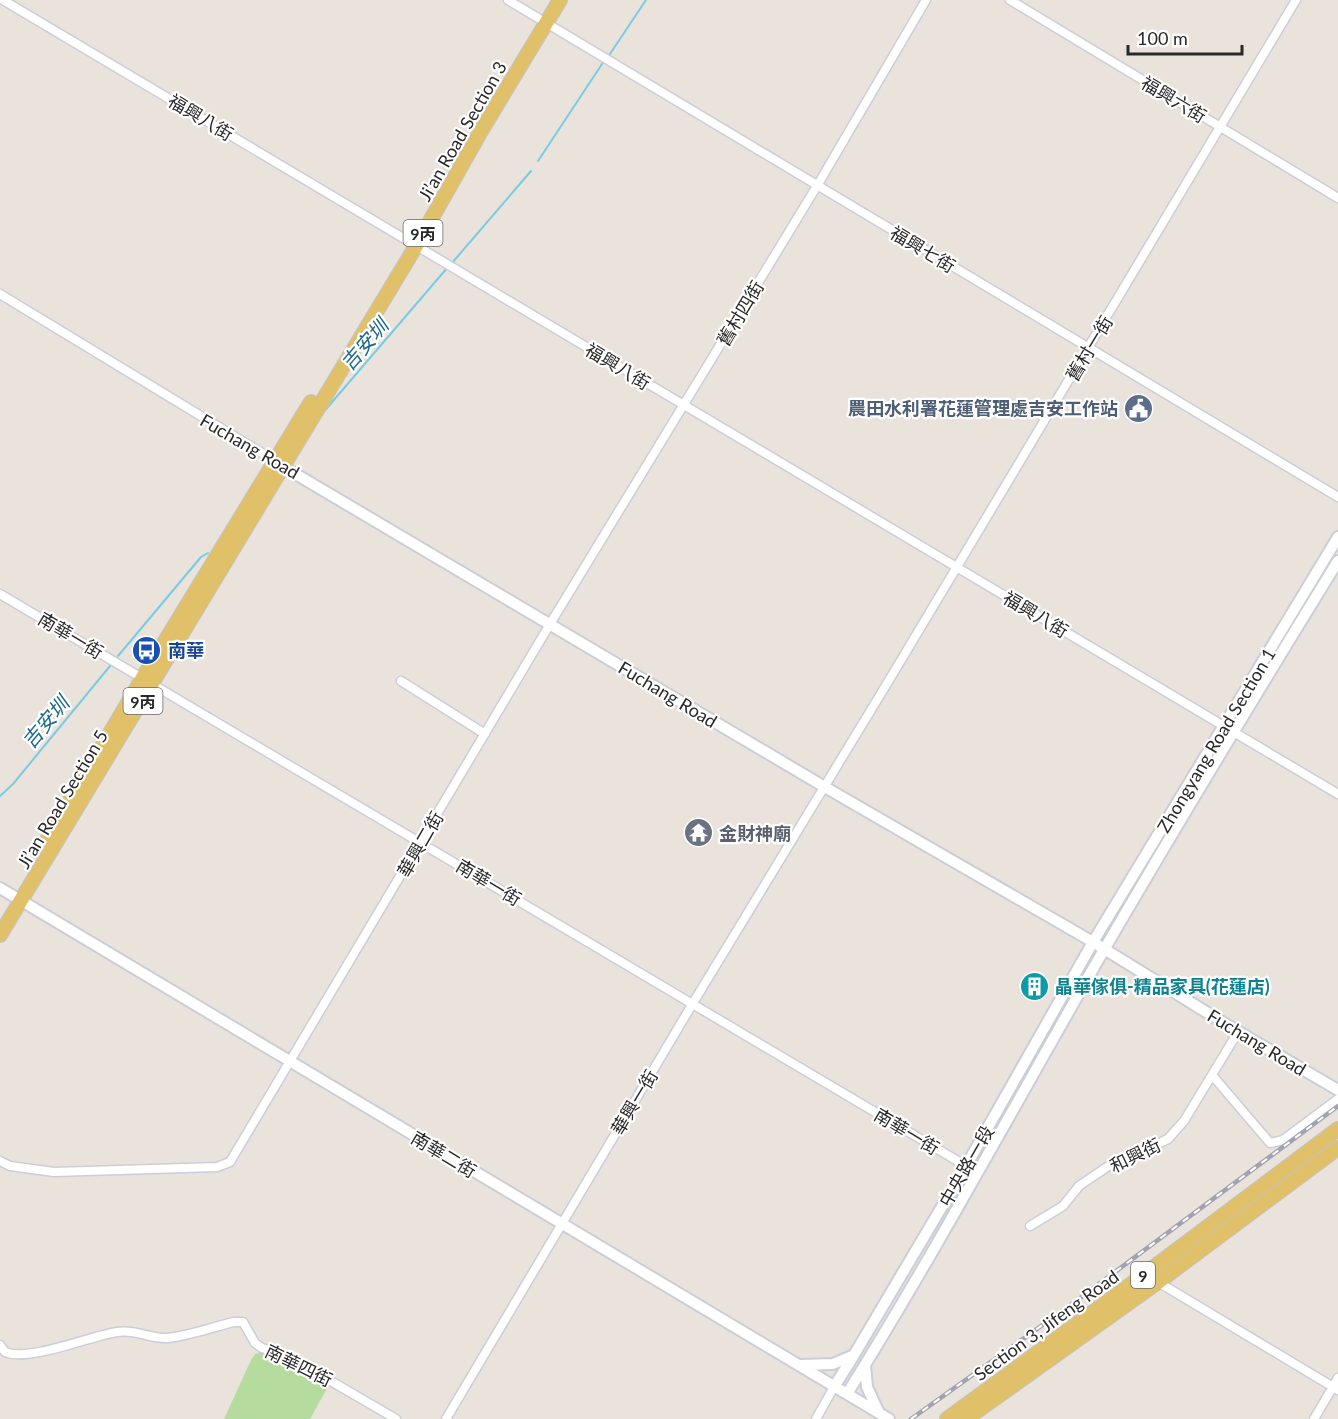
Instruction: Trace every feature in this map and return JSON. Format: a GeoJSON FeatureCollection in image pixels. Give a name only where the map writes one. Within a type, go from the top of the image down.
{"type":"FeatureCollection","features":[{"type":"Feature","properties":{"kind":"main road","name":"Ji’an Road Section 3"},"geometry":{"type":"LineString","coordinates":[[543,21],[550,0]]}},
{"type":"Feature","properties":{"kind":"main road","name":"Ji’an Road Section 3"},"geometry":{"type":"LineString","coordinates":[[279,463],[414,244],[543,21],[560,0]]}},
{"type":"Feature","properties":{"kind":"main road","name":"Ji’an Road Section 5"},"geometry":{"type":"LineString","coordinates":[[0,935],[18,898],[279,463]]}},
{"type":"Feature","properties":{"kind":"main road","name":"Ji’an Road Section 5"},"geometry":{"type":"LineString","coordinates":[[0,920],[18,898]]}},
{"type":"Feature","properties":{"kind":"main road","name":"Section 3, Jifeng Road"},"geometry":{"type":"LineString","coordinates":[[947,1419],[1338,1129]]}},
{"type":"Feature","properties":{"kind":"main road","name":"Section 3, Jifeng Road"},"geometry":{"type":"LineString","coordinates":[[966,1419],[1158,1282],[1338,1148]]}},
{"type":"Feature","properties":{"kind":"street","name":"福興八街"},"geometry":{"type":"LineString","coordinates":[[3,0],[1338,794]]}},
{"type":"Feature","properties":{"kind":"street","name":"福興七街"},"geometry":{"type":"LineString","coordinates":[[508,0],[1338,497]]}},
{"type":"Feature","properties":{"kind":"street","name":"舊村四街"},"geometry":{"type":"LineString","coordinates":[[550,624],[818,186],[927,0]]}},
{"type":"Feature","properties":{"kind":"street","name":"福興六街"},"geometry":{"type":"LineString","coordinates":[[1010,0],[1338,198]]}},
{"type":"Feature","properties":{"kind":"street","name":"舊村一街"},"geometry":{"type":"LineString","coordinates":[[823,786],[957,568],[1296,0]]}},
{"type":"Feature","properties":{"kind":"street","name":"Fuchang Road"},"geometry":{"type":"LineString","coordinates":[[0,294],[279,463],[823,786],[1093,942],[1238,1032],[1338,1090]]}},
{"type":"Feature","properties":{"kind":"street","name":"Zhongyang Road Section 1"},"geometry":{"type":"LineString","coordinates":[[1105,950],[1338,537]]}},
{"type":"Feature","properties":{"kind":"street","name":"Zhongyang Road Section 1"},"geometry":{"type":"LineString","coordinates":[[1093,942],[1338,561]]}},
{"type":"Feature","properties":{"kind":"street","name":"南華一街"},"geometry":{"type":"LineString","coordinates":[[0,595],[422,842],[978,1173]]}},
{"type":"Feature","properties":{"kind":"street","name":"華興二街"},"geometry":{"type":"LineString","coordinates":[[0,1161],[10,1166],[54,1172],[217,1167],[230,1162],[291,1063],[550,624]]}},
{"type":"Feature","properties":{"kind":"street"},"geometry":{"type":"LineString","coordinates":[[401,681],[485,734]]}},
{"type":"Feature","properties":{"kind":"street","name":"華興一街"},"geometry":{"type":"LineString","coordinates":[[446,1419],[823,786]]}},
{"type":"Feature","properties":{"kind":"street","name":"南華二街"},"geometry":{"type":"LineString","coordinates":[[0,888],[889,1419]]}},
{"type":"Feature","properties":{"kind":"street","name":"中央路一段"},"geometry":{"type":"LineString","coordinates":[[834,1387],[966,1166],[1093,942]]}},
{"type":"Feature","properties":{"kind":"street","name":"中央路一段"},"geometry":{"type":"LineString","coordinates":[[847,1394],[978,1173],[1105,950]]}},
{"type":"Feature","properties":{"kind":"street","name":"和興街"},"geometry":{"type":"LineString","coordinates":[[1030,1226],[1063,1206],[1079,1186],[1107,1167],[1168,1139],[1184,1121],[1238,1032]]}},
{"type":"Feature","properties":{"kind":"street"},"geometry":{"type":"LineString","coordinates":[[1212,1075],[1270,1143],[1284,1140],[1338,1099]]}},
{"type":"Feature","properties":{"kind":"street"},"geometry":{"type":"LineString","coordinates":[[1158,1282],[1335,1388]]}},
{"type":"Feature","properties":{"kind":"street","name":"南華四街"},"geometry":{"type":"LineString","coordinates":[[0,1345],[5,1352],[18,1355],[48,1350],[118,1331],[165,1338],[234,1322],[243,1322],[255,1343],[262,1348],[284,1355],[396,1419]]}},
{"type":"Feature","properties":{"kind":"street"},"geometry":{"type":"LineString","coordinates":[[799,1365],[833,1364],[854,1355]]}},
{"type":"Feature","properties":{"kind":"street"},"geometry":{"type":"LineString","coordinates":[[865,1365],[867,1387],[879,1413]]}},
{"type":"Feature","properties":{"kind":"street"},"geometry":{"type":"LineString","coordinates":[[1314,1419],[1335,1388],[1338,1378]]}},
{"type":"Feature","properties":{"kind":"street"},"geometry":{"type":"LineString","coordinates":[[816,1419],[834,1387]]}},
{"type":"Feature","properties":{"kind":"green space"},"geometry":{"type":"Polygon","coordinates":[[[264,1351],[329,1385],[310,1419],[224,1419],[251,1360],[255,1354],[264,1351]]]}},
{"type":"Feature","properties":{"kind":"waterway","name":"吉安圳"},"geometry":{"type":"LineString","coordinates":[[610,54],[646,0]]}},
{"type":"Feature","properties":{"kind":"waterway","name":"吉安圳"},"geometry":{"type":"LineString","coordinates":[[538,161],[604,61]]}},
{"type":"Feature","properties":{"kind":"waterway","name":"吉安圳"},"geometry":{"type":"LineString","coordinates":[[452,263],[531,171]]}},
{"type":"Feature","properties":{"kind":"waterway","name":"吉安圳"},"geometry":{"type":"LineString","coordinates":[[321,415],[448,267]]}},
{"type":"Feature","properties":{"kind":"waterway","name":"吉安圳"},"geometry":{"type":"LineString","coordinates":[[118,656],[201,557],[208,553]]}},
{"type":"Feature","properties":{"kind":"waterway","name":"吉安圳"},"geometry":{"type":"LineString","coordinates":[[0,796],[13,784],[110,666]]}},
{"type":"Feature","properties":{"kind":"railway"},"geometry":{"type":"LineString","coordinates":[[911,1419],[1076,1301],[1338,1106]]}},
{"type":"Feature","properties":{"kind":"place","name":"農田水利署花蓮管理處吉安工作站"},"geometry":{"type":"Point","coordinates":[1139,408]}},
{"type":"Feature","properties":{"kind":"place","name":"南華"},"geometry":{"type":"Point","coordinates":[147,650]}},
{"type":"Feature","properties":{"kind":"place","name":"金財神廟"},"geometry":{"type":"Point","coordinates":[698,833]}},
{"type":"Feature","properties":{"kind":"place","name":"晶華傢俱-精品家具(花蓮店)"},"geometry":{"type":"Point","coordinates":[1034,986]}}]}
